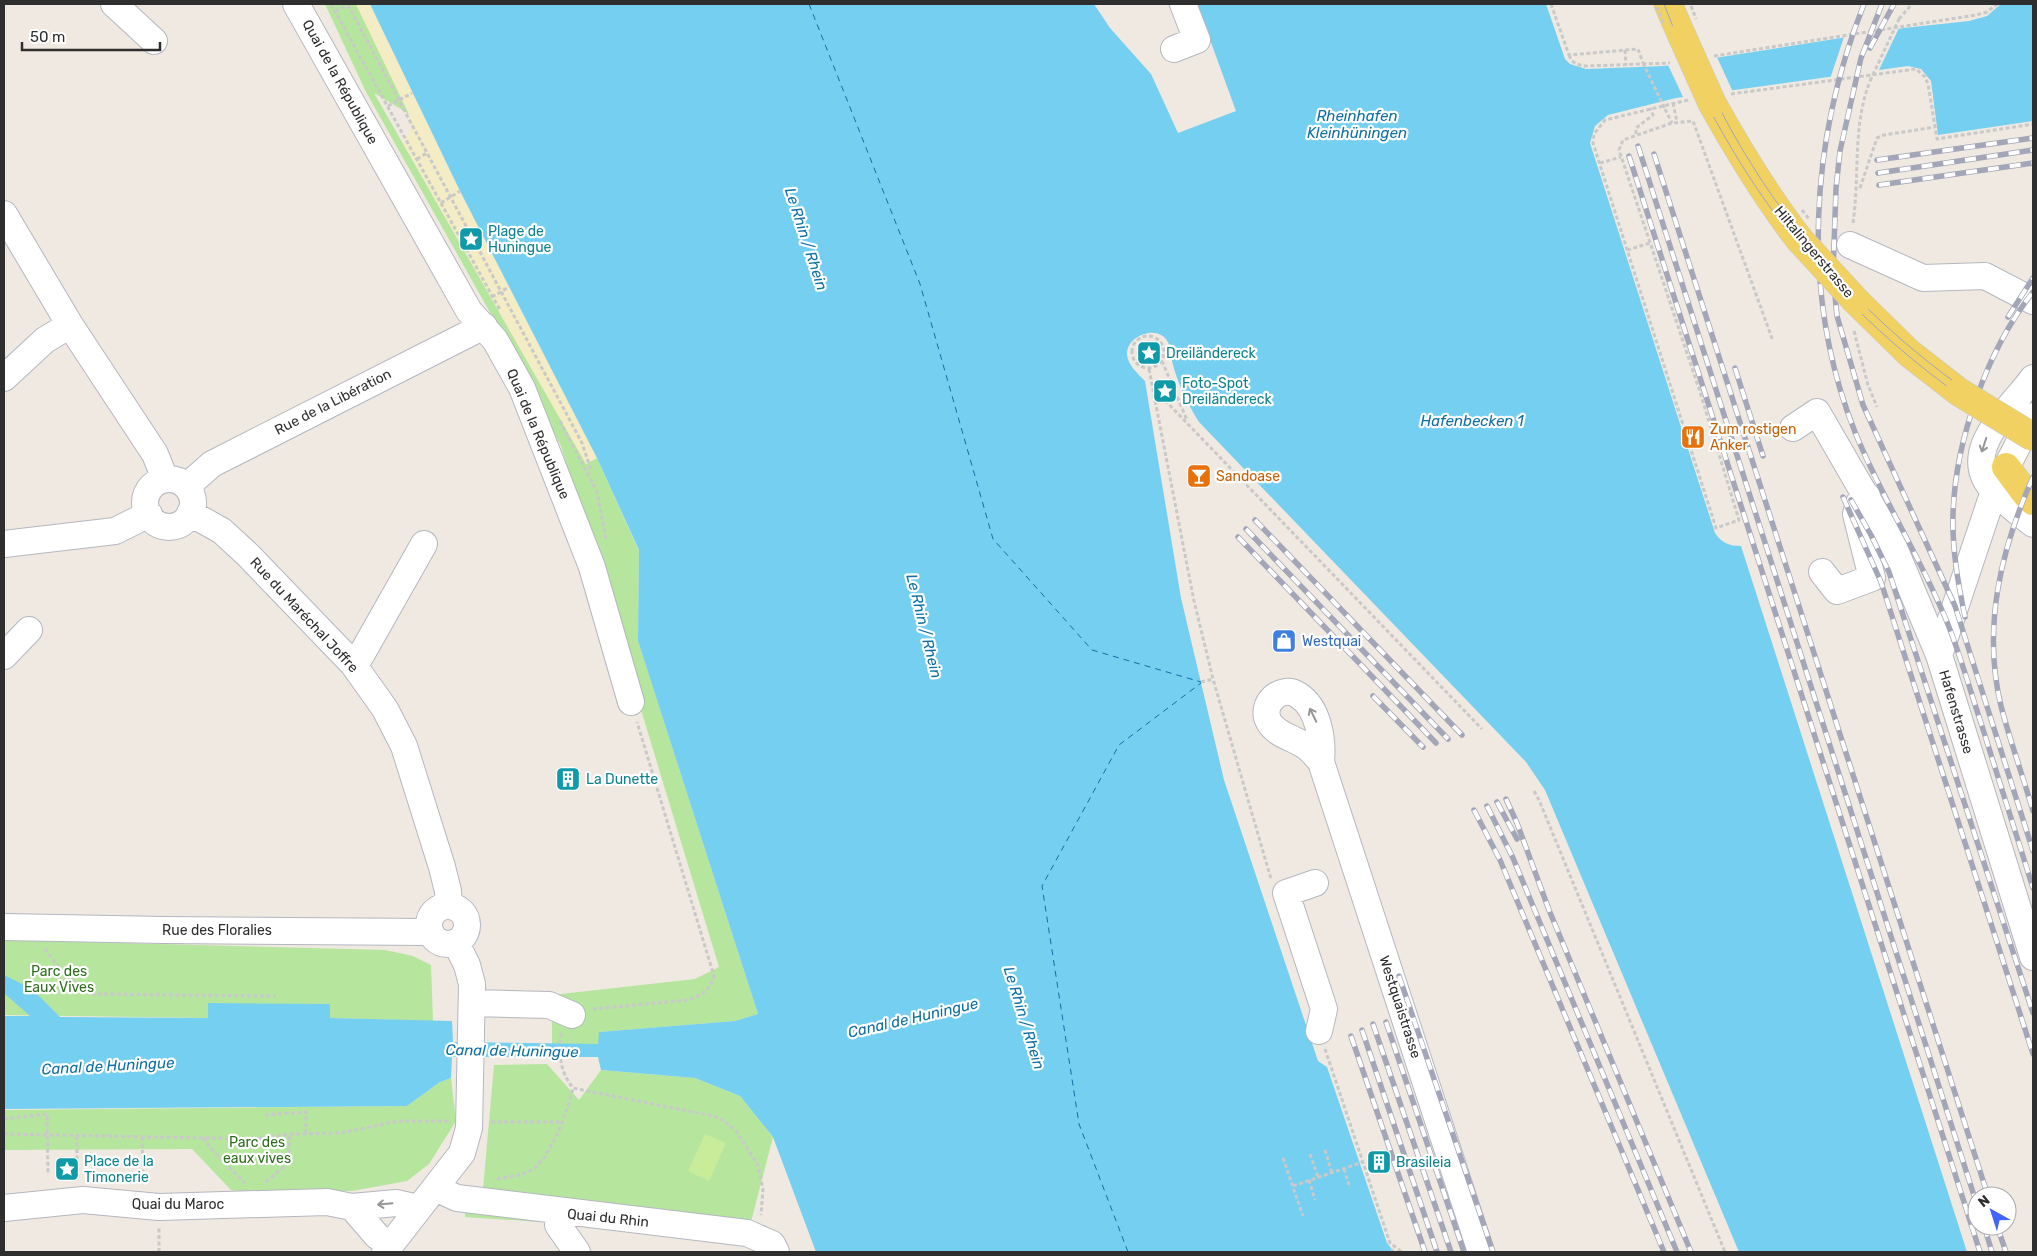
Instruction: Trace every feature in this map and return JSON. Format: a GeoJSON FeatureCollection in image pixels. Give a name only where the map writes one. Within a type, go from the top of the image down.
{"type":"FeatureCollection","features":[{"type":"Feature","properties":{"kind":"main road","name":"Hiltalingerstrasse"},"geometry":{"type":"LineString","coordinates":[[1668,4],[1712,103],[1734,143],[1767,195],[1806,246],[1874,322],[1909,352],[1959,392],[2033,437]]}},
{"type":"Feature","properties":{"kind":"main road"},"geometry":{"type":"LineString","coordinates":[[2006,467],[2026,494],[2033,500]]}},
{"type":"Feature","properties":{"kind":"street"},"geometry":{"type":"LineString","coordinates":[[114,4],[154,41]]}},
{"type":"Feature","properties":{"kind":"street","name":"Quai de la République"},"geometry":{"type":"LineString","coordinates":[[296,4],[469,311],[495,340],[522,388],[561,484],[595,576],[631,702]]}},
{"type":"Feature","properties":{"kind":"street"},"geometry":{"type":"LineString","coordinates":[[1174,48],[1197,40],[1183,4]]}},
{"type":"Feature","properties":{"kind":"street"},"geometry":{"type":"LineString","coordinates":[[4,214],[70,325],[155,454],[176,483],[192,496],[190,513],[180,524],[166,526],[153,520],[149,514],[146,500],[148,493],[158,482],[176,483]]}},
{"type":"Feature","properties":{"kind":"street"},"geometry":{"type":"LineString","coordinates":[[1850,245],[1922,278],[1985,276],[2033,301]]}},
{"type":"Feature","properties":{"kind":"street"},"geometry":{"type":"LineString","coordinates":[[4,378],[45,340],[70,325]]}},
{"type":"Feature","properties":{"kind":"street","name":"Rue de la Libération"},"geometry":{"type":"LineString","coordinates":[[176,483],[484,326]]}},
{"type":"Feature","properties":{"kind":"street"},"geometry":{"type":"LineString","coordinates":[[2033,378],[1984,441],[1981,457],[1986,478],[1994,491],[2033,524]]}},
{"type":"Feature","properties":{"kind":"street"},"geometry":{"type":"LineString","coordinates":[[1793,428],[1817,412],[1867,496],[1898,554],[1939,655]]}},
{"type":"Feature","properties":{"kind":"street","name":"Hafenstrasse"},"geometry":{"type":"LineString","coordinates":[[2033,416],[1994,491],[1939,655],[2033,958]]}},
{"type":"Feature","properties":{"kind":"street"},"geometry":{"type":"LineString","coordinates":[[1822,572],[1837,591],[1872,578],[1856,514],[1859,504],[1867,496]]}},
{"type":"Feature","properties":{"kind":"street","name":"Rue du Maréchal Joffre"},"geometry":{"type":"LineString","coordinates":[[190,513],[222,531],[248,555],[353,664],[385,709],[404,746],[442,867],[448,891],[449,906]]}},
{"type":"Feature","properties":{"kind":"street"},"geometry":{"type":"LineString","coordinates":[[4,544],[115,530],[149,514]]}},
{"type":"Feature","properties":{"kind":"street"},"geometry":{"type":"LineString","coordinates":[[353,664],[360,657],[424,544]]}},
{"type":"Feature","properties":{"kind":"street"},"geometry":{"type":"LineString","coordinates":[[4,656],[29,630]]}},
{"type":"Feature","properties":{"kind":"street","name":"Westquaistrasse"},"geometry":{"type":"LineString","coordinates":[[1321,762],[1481,1252]]}},
{"type":"Feature","properties":{"kind":"street"},"geometry":{"type":"LineString","coordinates":[[1315,883],[1286,893],[1324,1009],[1319,1031]]}},
{"type":"Feature","properties":{"kind":"street"},"geometry":{"type":"LineString","coordinates":[[449,906],[459,910],[466,918],[467,928],[463,938],[456,943],[444,944],[435,940],[430,932],[429,922],[433,914],[440,908],[449,906]]}},
{"type":"Feature","properties":{"kind":"street","name":"Rue des Floralies"},"geometry":{"type":"LineString","coordinates":[[16,927],[430,932]]}},
{"type":"Feature","properties":{"kind":"street"},"geometry":{"type":"LineString","coordinates":[[352,1206],[387,1248],[462,1153],[469,1128],[472,984],[467,965],[456,943]]}},
{"type":"Feature","properties":{"kind":"street"},"geometry":{"type":"LineString","coordinates":[[471,1011],[549,1005],[572,1015]]}},
{"type":"Feature","properties":{"kind":"street","name":"Quai du Rhin"},"geometry":{"type":"LineString","coordinates":[[435,1188],[457,1198],[559,1212],[747,1233],[770,1239]]}},
{"type":"Feature","properties":{"kind":"street","name":"Quai du Maroc"},"geometry":{"type":"LineString","coordinates":[[4,1208],[83,1200],[159,1207],[327,1202],[352,1206],[396,1203],[418,1208]]}},
{"type":"Feature","properties":{"kind":"street"},"geometry":{"type":"LineString","coordinates":[[559,1212],[558,1225],[577,1252]]}},
{"type":"Feature","properties":{"kind":"path"},"geometry":{"type":"LineString","coordinates":[[331,4],[493,296],[510,287]]}},
{"type":"Feature","properties":{"kind":"path"},"geometry":{"type":"LineString","coordinates":[[335,11],[349,4],[585,449],[590,466],[589,473]]}},
{"type":"Feature","properties":{"kind":"path"},"geometry":{"type":"LineString","coordinates":[[1551,4],[1571,61],[1578,65],[1626,65],[1672,62]]}},
{"type":"Feature","properties":{"kind":"path"},"geometry":{"type":"LineString","coordinates":[[1870,81],[1899,19],[1912,4]]}},
{"type":"Feature","properties":{"kind":"path"},"geometry":{"type":"LineString","coordinates":[[1711,56],[1976,16],[1994,5]]}},
{"type":"Feature","properties":{"kind":"path"},"geometry":{"type":"LineString","coordinates":[[1569,55],[1638,49],[1654,88],[1674,123]]}},
{"type":"Feature","properties":{"kind":"path"},"geometry":{"type":"LineString","coordinates":[[1625,50],[1626,65]]}},
{"type":"Feature","properties":{"kind":"path"},"geometry":{"type":"LineString","coordinates":[[1726,95],[1916,69],[1925,77],[1928,84],[1936,139],[2033,124]]}},
{"type":"Feature","properties":{"kind":"path"},"geometry":{"type":"LineString","coordinates":[[388,106],[400,102],[412,92]]}},
{"type":"Feature","properties":{"kind":"path"},"geometry":{"type":"LineString","coordinates":[[1698,99],[1650,108],[1605,120],[1599,125],[1594,134],[1593,143],[1716,528],[1740,520],[1700,392],[1621,157],[1620,143],[1627,137],[1674,123],[1693,121],[1773,341]]}},
{"type":"Feature","properties":{"kind":"path"},"geometry":{"type":"LineString","coordinates":[[1673,103],[1674,123]]}},
{"type":"Feature","properties":{"kind":"path"},"geometry":{"type":"LineString","coordinates":[[1636,134],[1636,128],[1653,115],[1650,108]]}},
{"type":"Feature","properties":{"kind":"path"},"geometry":{"type":"LineString","coordinates":[[1857,197],[1877,138],[1884,134],[1935,127]]}},
{"type":"Feature","properties":{"kind":"path"},"geometry":{"type":"LineString","coordinates":[[417,159],[428,153]]}},
{"type":"Feature","properties":{"kind":"path"},"geometry":{"type":"LineString","coordinates":[[1600,163],[1621,157]]}},
{"type":"Feature","properties":{"kind":"path"},"geometry":{"type":"LineString","coordinates":[[442,203],[460,191]]}},
{"type":"Feature","properties":{"kind":"path"},"geometry":{"type":"LineString","coordinates":[[465,245],[474,240]]}},
{"type":"Feature","properties":{"kind":"path"},"geometry":{"type":"LineString","coordinates":[[1627,250],[1650,243]]}},
{"type":"Feature","properties":{"kind":"path"},"geometry":{"type":"LineString","coordinates":[[1154,337],[1162,342],[1165,352],[1162,361],[1150,368],[1140,367],[1133,360],[1132,350],[1140,338],[1154,337]]}},
{"type":"Feature","properties":{"kind":"path"},"geometry":{"type":"LineString","coordinates":[[1162,361],[1173,383],[1188,423]]}},
{"type":"Feature","properties":{"kind":"path"},"geometry":{"type":"LineString","coordinates":[[1150,368],[1193,592],[1213,680],[1271,880]]}},
{"type":"Feature","properties":{"kind":"path"},"geometry":{"type":"LineString","coordinates":[[1173,383],[1180,382]]}},
{"type":"Feature","properties":{"kind":"path"},"geometry":{"type":"LineString","coordinates":[[1868,385],[1876,407]]}},
{"type":"Feature","properties":{"kind":"path"},"geometry":{"type":"LineString","coordinates":[[1155,390],[1482,729]]}},
{"type":"Feature","properties":{"kind":"path"},"geometry":{"type":"LineString","coordinates":[[1201,682],[1213,680]]}},
{"type":"Feature","properties":{"kind":"path"},"geometry":{"type":"LineString","coordinates":[[631,702],[714,976],[707,990],[699,997],[687,1000],[580,1010],[572,1015],[561,1030],[559,1060],[564,1074],[573,1088],[714,1116],[724,1121],[736,1131],[758,1165],[763,1189],[760,1208],[770,1239]]}},
{"type":"Feature","properties":{"kind":"path"},"geometry":{"type":"LineString","coordinates":[[1534,791],[1725,1252]]}},
{"type":"Feature","properties":{"kind":"path"},"geometry":{"type":"LineString","coordinates":[[16,927],[64,973],[92,994],[276,996]]}},
{"type":"Feature","properties":{"kind":"path"},"geometry":{"type":"LineString","coordinates":[[1319,1031],[1390,1242],[1402,1252]]}},
{"type":"Feature","properties":{"kind":"path"},"geometry":{"type":"LineString","coordinates":[[488,1180],[528,1172],[540,1163],[562,1122],[573,1088]]}},
{"type":"Feature","properties":{"kind":"path"},"geometry":{"type":"LineString","coordinates":[[265,1115],[306,1112],[306,1133]]}},
{"type":"Feature","properties":{"kind":"path"},"geometry":{"type":"LineString","coordinates":[[4,1119],[47,1114],[48,1174]]}},
{"type":"Feature","properties":{"kind":"path"},"geometry":{"type":"LineString","coordinates":[[4,1134],[256,1139],[290,1134],[341,1133],[398,1121],[456,1121]]}},
{"type":"Feature","properties":{"kind":"path"},"geometry":{"type":"LineString","coordinates":[[483,1122],[562,1122]]}},
{"type":"Feature","properties":{"kind":"path"},"geometry":{"type":"LineString","coordinates":[[273,1175],[288,1163],[290,1134]]}},
{"type":"Feature","properties":{"kind":"path"},"geometry":{"type":"LineString","coordinates":[[77,1136],[78,1174]]}},
{"type":"Feature","properties":{"kind":"path"},"geometry":{"type":"LineString","coordinates":[[142,1137],[143,1171]]}},
{"type":"Feature","properties":{"kind":"path"},"geometry":{"type":"LineString","coordinates":[[203,1138],[214,1152],[249,1186]]}},
{"type":"Feature","properties":{"kind":"path"},"geometry":{"type":"LineString","coordinates":[[256,1139],[256,1146]]}},
{"type":"Feature","properties":{"kind":"path"},"geometry":{"type":"LineString","coordinates":[[1325,1150],[1332,1173]]}},
{"type":"Feature","properties":{"kind":"path"},"geometry":{"type":"LineString","coordinates":[[1310,1154],[1318,1178]]}},
{"type":"Feature","properties":{"kind":"path"},"geometry":{"type":"LineString","coordinates":[[1283,1158],[1303,1216]]}},
{"type":"Feature","properties":{"kind":"path"},"geometry":{"type":"LineString","coordinates":[[1293,1186],[1363,1162]]}},
{"type":"Feature","properties":{"kind":"path"},"geometry":{"type":"LineString","coordinates":[[1344,1169],[1350,1188]]}},
{"type":"Feature","properties":{"kind":"path"},"geometry":{"type":"LineString","coordinates":[[1309,1180],[1315,1200]]}},
{"type":"Feature","properties":{"kind":"green space"},"geometry":{"type":"Polygon","coordinates":[[[325,4],[356,4],[409,114],[374,93],[586,464],[597,458],[639,551],[638,641],[758,1014],[736,1021],[600,1032],[598,1044],[552,1044],[552,995],[695,979],[719,967],[561,446],[496,323],[366,92],[325,4]]]}},
{"type":"Feature","properties":{"kind":"green space","name":"Parc des Eaux Vives"},"geometry":{"type":"Polygon","coordinates":[[[4,940],[385,950],[413,956],[431,965],[433,1021],[330,1018],[330,1004],[208,1004],[208,1018],[4,1015],[4,940]]]}},
{"type":"Feature","properties":{"kind":"green space"},"geometry":{"type":"Polygon","coordinates":[[[547,1064],[579,1100],[601,1070],[695,1078],[740,1096],[773,1137],[751,1222],[483,1189],[494,1065],[547,1064]]]}},
{"type":"Feature","properties":{"kind":"green space","name":"Parc des eaux vives"},"geometry":{"type":"Polygon","coordinates":[[[451,1078],[456,1121],[429,1164],[407,1181],[352,1191],[256,1193],[231,1190],[192,1149],[4,1150],[4,1110],[407,1106],[440,1082],[451,1078]]]}},
{"type":"Feature","properties":{"kind":"green space"},"geometry":{"type":"Polygon","coordinates":[[[705,1134],[726,1143],[709,1181],[688,1171],[705,1134]]]}},
{"type":"Feature","properties":{"kind":"green space"},"geometry":{"type":"Polygon","coordinates":[[[465,1211],[540,1218],[540,1222],[465,1217],[465,1211]]]}},
{"type":"Feature","properties":{"kind":"sand","name":"Plage de Huningue"},"geometry":{"type":"Polygon","coordinates":[[[356,4],[370,4],[460,191],[597,458],[586,464],[403,143],[411,128],[409,114],[356,4]]]}},
{"type":"Feature","properties":{"kind":"water"},"geometry":{"type":"Polygon","coordinates":[[[370,4],[1094,4],[1110,28],[1151,74],[1178,133],[1236,111],[1197,4],[1546,4],[1565,59],[1570,64],[1586,69],[1664,66],[1904,28],[1969,21],[1987,16],[2001,4],[2033,4],[2033,121],[1938,135],[1931,81],[1921,69],[1908,66],[1676,98],[1608,115],[1595,126],[1590,143],[1715,533],[1726,543],[1741,546],[1967,1252],[1739,1252],[1545,790],[1526,762],[1199,422],[1176,375],[1171,347],[1164,337],[1156,333],[1139,336],[1130,344],[1127,355],[1131,366],[1145,381],[1181,598],[1224,780],[1318,1061],[1327,1067],[1387,1243],[1394,1252],[816,1252],[773,1137],[740,1096],[695,1078],[601,1070],[598,1057],[452,1057],[451,1078],[440,1082],[407,1106],[4,1109],[4,1016],[30,1016],[4,993],[4,975],[32,989],[60,1017],[208,1018],[208,1003],[330,1004],[330,1018],[452,1021],[453,1042],[598,1044],[599,1032],[735,1021],[758,1014],[638,641],[639,550],[597,458],[460,191],[370,4]]]}},
{"type":"Feature","properties":{"kind":"pier"},"geometry":{"type":"Polygon","coordinates":[[[1900,26],[1878,72],[1830,79],[1845,34],[1900,26]]]}},
{"type":"Feature","properties":{"kind":"pier"},"geometry":{"type":"Polygon","coordinates":[[[1716,55],[1733,92],[1684,99],[1667,63],[1716,55]]]}},
{"type":"Feature","properties":{"kind":"ferry route"},"geometry":{"type":"LineString","coordinates":[[809,4],[920,284],[993,539],[1092,650],[1201,682]]}},
{"type":"Feature","properties":{"kind":"ferry route"},"geometry":{"type":"LineString","coordinates":[[1128,1252],[1079,1124],[1042,886],[1119,745],[1201,683]]}},
{"type":"Feature","properties":{"kind":"tram line"},"geometry":{"type":"LineString","coordinates":[[1664,4],[1702,95],[1739,161],[1772,210],[1808,256],[1847,299],[1889,339],[1934,376],[1982,411],[2033,443]]}},
{"type":"Feature","properties":{"kind":"tram line"},"geometry":{"type":"LineString","coordinates":[[1682,27],[1711,92],[1744,153],[1781,209],[1823,261],[1868,309],[1918,354],[1973,395],[2033,434]]}},
{"type":"Feature","properties":{"kind":"railway"},"geometry":{"type":"LineString","coordinates":[[1864,4],[1846,56],[1832,109],[1823,163],[1819,217],[1819,272],[1826,326],[1837,380],[1855,432],[1865,456],[1925,574],[1952,634],[2033,888]]}},
{"type":"Feature","properties":{"kind":"railway"},"geometry":{"type":"LineString","coordinates":[[1882,4],[1861,58],[1840,151],[1836,188],[1833,275],[1837,316],[1863,405],[1955,606],[2033,851]]}},
{"type":"Feature","properties":{"kind":"railway"},"geometry":{"type":"LineString","coordinates":[[1870,48],[1894,4]]}},
{"type":"Feature","properties":{"kind":"railway"},"geometry":{"type":"LineString","coordinates":[[1877,160],[2033,138]]}},
{"type":"Feature","properties":{"kind":"railway"},"geometry":{"type":"LineString","coordinates":[[1638,146],[1971,1186]]}},
{"type":"Feature","properties":{"kind":"railway"},"geometry":{"type":"LineString","coordinates":[[1878,173],[2033,150]]}},
{"type":"Feature","properties":{"kind":"railway"},"geometry":{"type":"LineString","coordinates":[[1654,154],[1985,1186]]}},
{"type":"Feature","properties":{"kind":"railway"},"geometry":{"type":"LineString","coordinates":[[1629,156],[1980,1252]]}},
{"type":"Feature","properties":{"kind":"railway"},"geometry":{"type":"LineString","coordinates":[[1879,185],[2033,163]]}},
{"type":"Feature","properties":{"kind":"railway"},"geometry":{"type":"LineString","coordinates":[[2008,317],[2033,278]]}},
{"type":"Feature","properties":{"kind":"railway"},"geometry":{"type":"LineString","coordinates":[[1965,617],[1953,540],[1955,487],[1960,457],[1976,398],[1988,369],[2016,315],[2033,292]]}},
{"type":"Feature","properties":{"kind":"railway"},"geometry":{"type":"LineString","coordinates":[[1735,368],[1763,456]]}},
{"type":"Feature","properties":{"kind":"railway"},"geometry":{"type":"LineString","coordinates":[[2033,477],[2012,532],[2004,560],[1994,618],[1993,647],[2001,706],[2033,811]]}},
{"type":"Feature","properties":{"kind":"railway"},"geometry":{"type":"LineString","coordinates":[[1843,497],[1881,582],[2033,1054]]}},
{"type":"Feature","properties":{"kind":"railway"},"geometry":{"type":"LineString","coordinates":[[1851,500],[1889,572],[2033,1013]]}},
{"type":"Feature","properties":{"kind":"railway"},"geometry":{"type":"LineString","coordinates":[[1255,520],[1462,735]]}},
{"type":"Feature","properties":{"kind":"railway"},"geometry":{"type":"LineString","coordinates":[[1246,529],[1448,739]]}},
{"type":"Feature","properties":{"kind":"railway"},"geometry":{"type":"LineString","coordinates":[[1238,537],[1436,743]]}},
{"type":"Feature","properties":{"kind":"railway"},"geometry":{"type":"LineString","coordinates":[[1373,696],[1423,747]]}},
{"type":"Feature","properties":{"kind":"railway"},"geometry":{"type":"LineString","coordinates":[[1506,799],[1517,823],[1549,910],[1691,1252]]}},
{"type":"Feature","properties":{"kind":"railway"},"geometry":{"type":"LineString","coordinates":[[1497,802],[1517,839]]}},
{"type":"Feature","properties":{"kind":"railway"},"geometry":{"type":"LineString","coordinates":[[1487,806],[1513,858],[1677,1252]]}},
{"type":"Feature","properties":{"kind":"railway"},"geometry":{"type":"LineString","coordinates":[[1474,810],[1500,860],[1664,1252]]}},
{"type":"Feature","properties":{"kind":"railway"},"geometry":{"type":"LineString","coordinates":[[1399,976],[1493,1252]]}},
{"type":"Feature","properties":{"kind":"railway"},"geometry":{"type":"LineString","coordinates":[[1386,1022],[1464,1252]]}},
{"type":"Feature","properties":{"kind":"railway"},"geometry":{"type":"LineString","coordinates":[[1373,1024],[1451,1252]]}},
{"type":"Feature","properties":{"kind":"railway"},"geometry":{"type":"LineString","coordinates":[[1362,1030],[1437,1252]]}},
{"type":"Feature","properties":{"kind":"railway"},"geometry":{"type":"LineString","coordinates":[[1351,1036],[1425,1252]]}},
{"type":"Feature","properties":{"kind":"railway"},"geometry":{"type":"LineString","coordinates":[[1987,1236],[1992,1252]]}},
{"type":"Feature","properties":{"kind":"railway"},"geometry":{"type":"LineString","coordinates":[[2000,1236],[2006,1252]]}},
{"type":"Feature","properties":{"kind":"place","name":"Plage de Huningue"},"geometry":{"type":"Point","coordinates":[471,239]}},
{"type":"Feature","properties":{"kind":"place","name":"Dreiländereck"},"geometry":{"type":"Point","coordinates":[1149,353]}},
{"type":"Feature","properties":{"kind":"place","name":"Foto-Spot Dreiländereck"},"geometry":{"type":"Point","coordinates":[1165,391]}},
{"type":"Feature","properties":{"kind":"place","name":"Zum rostigen Anker"},"geometry":{"type":"Point","coordinates":[1693,437]}},
{"type":"Feature","properties":{"kind":"place","name":"Sandoase"},"geometry":{"type":"Point","coordinates":[1199,476]}},
{"type":"Feature","properties":{"kind":"place","name":"Westquai"},"geometry":{"type":"Point","coordinates":[1284,641]}},
{"type":"Feature","properties":{"kind":"place","name":"La Dunette"},"geometry":{"type":"Point","coordinates":[568,779]}},
{"type":"Feature","properties":{"kind":"place","name":"Brasileia"},"geometry":{"type":"Point","coordinates":[1379,1162]}},
{"type":"Feature","properties":{"kind":"place","name":"Place de la Timonerie"},"geometry":{"type":"Point","coordinates":[67,1169]}},
{"type":"Feature","properties":{"kind":"water label","name":"Rheinhafen Kleinhüningen"},"geometry":{"type":"Point","coordinates":[1357,124]}},
{"type":"Feature","properties":{"kind":"water label","name":"Le Rhin / Rhein"},"geometry":{"type":"Point","coordinates":[806,239]}},
{"type":"Feature","properties":{"kind":"water label","name":"Hafenbecken 1"},"geometry":{"type":"Point","coordinates":[1472,421]}},
{"type":"Feature","properties":{"kind":"water label","name":"Le Rhin / Rhein"},"geometry":{"type":"Point","coordinates":[924,626]}},
{"type":"Feature","properties":{"kind":"water label","name":"Canal de Huningue"},"geometry":{"type":"Point","coordinates":[913,1018]}},
{"type":"Feature","properties":{"kind":"water label","name":"Le Rhin / Rhein"},"geometry":{"type":"Point","coordinates":[1024,1018]}},
{"type":"Feature","properties":{"kind":"water label","name":"Canal de Huningue"},"geometry":{"type":"Point","coordinates":[512,1051]}},
{"type":"Feature","properties":{"kind":"water label","name":"Canal de Huningue"},"geometry":{"type":"Point","coordinates":[108,1066]}}]}
